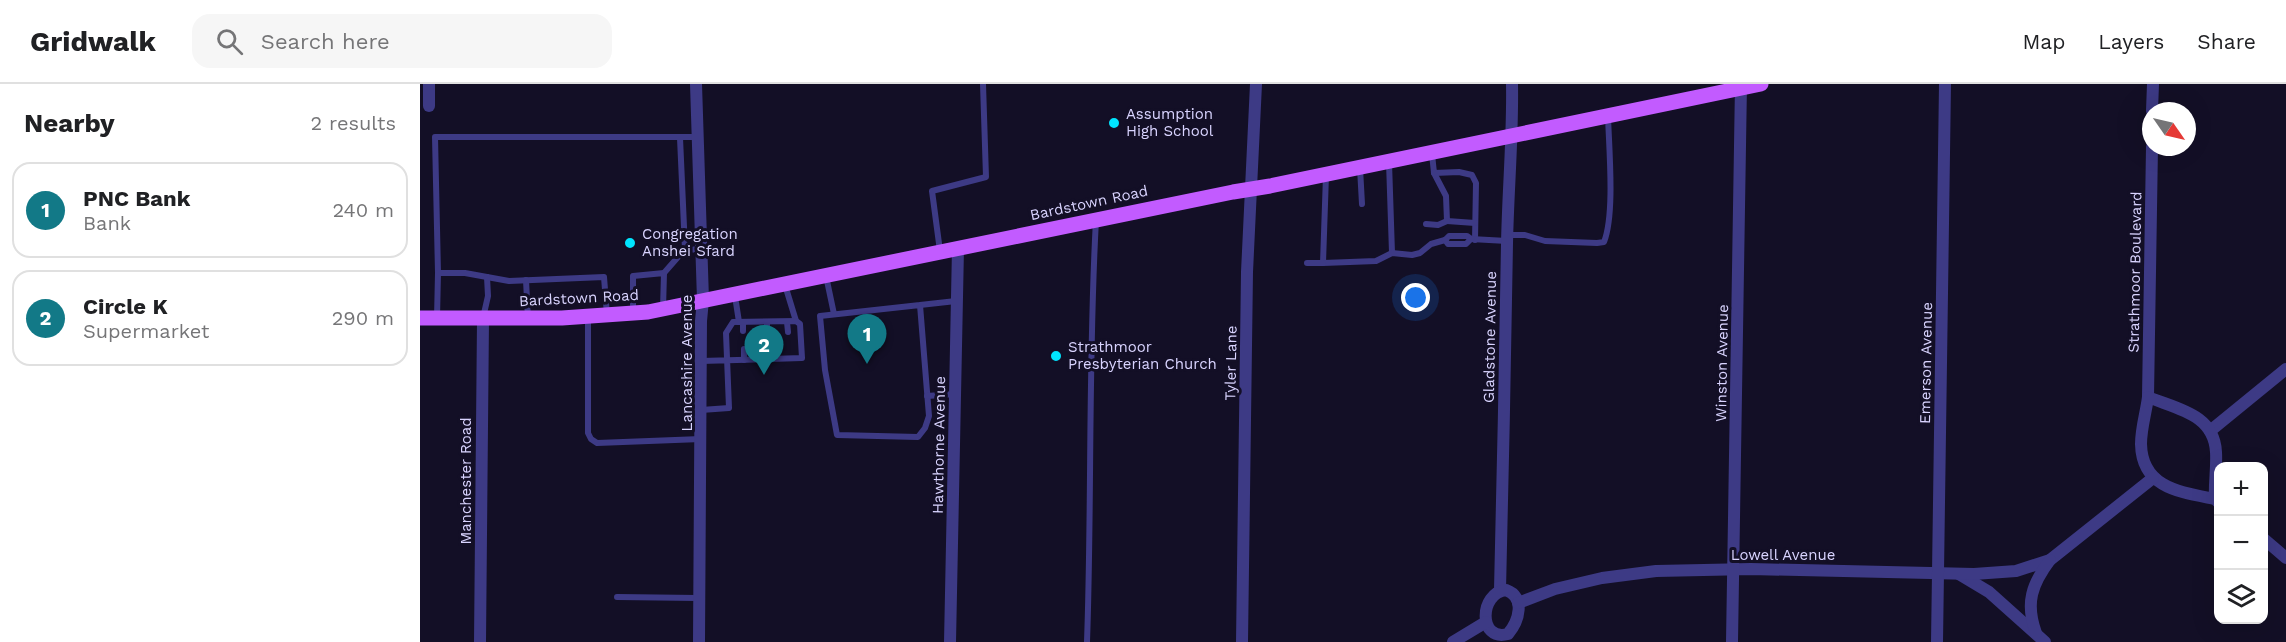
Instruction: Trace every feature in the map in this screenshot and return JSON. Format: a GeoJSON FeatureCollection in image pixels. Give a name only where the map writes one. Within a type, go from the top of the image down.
{"type":"FeatureCollection","features":[{"type":"Feature","properties":{"kind":"main road","name":"Bardstown Road"},"geometry":{"type":"LineString","coordinates":[[420,318],[483,320],[588,317],[663,309],[1360,168],[1741,86],[1761,84]]}},
{"type":"Feature","properties":{"kind":"street"},"geometry":{"type":"LineString","coordinates":[[429,84],[429,106]]}},
{"type":"Feature","properties":{"kind":"street","name":"Lancashire Avenue"},"geometry":{"type":"LineString","coordinates":[[696,84],[703,300],[699,642]]}},
{"type":"Feature","properties":{"kind":"street","name":"Tyler Lane"},"geometry":{"type":"LineString","coordinates":[[1242,642],[1247,296],[1256,84]]}},
{"type":"Feature","properties":{"kind":"street","name":"Gladstone Avenue"},"geometry":{"type":"LineString","coordinates":[[1500,590],[1512,84]]}},
{"type":"Feature","properties":{"kind":"street","name":"Emerson Avenue"},"geometry":{"type":"LineString","coordinates":[[1937,642],[1946,84]]}},
{"type":"Feature","properties":{"kind":"street"},"geometry":{"type":"LineString","coordinates":[[2152,102],[2153,84]]}},
{"type":"Feature","properties":{"kind":"street","name":"Winston Avenue"},"geometry":{"type":"LineString","coordinates":[[1732,642],[1741,86]]}},
{"type":"Feature","properties":{"kind":"street","name":"Strathmoor Boulevard"},"geometry":{"type":"LineString","coordinates":[[2148,398],[2152,156]]}},
{"type":"Feature","properties":{"kind":"street","name":"Hawthorne Avenue"},"geometry":{"type":"LineString","coordinates":[[950,642],[958,248]]}},
{"type":"Feature","properties":{"kind":"street","name":"Manchester Road"},"geometry":{"type":"LineString","coordinates":[[480,642],[483,320]]}},
{"type":"Feature","properties":{"kind":"street"},"geometry":{"type":"LineString","coordinates":[[2210,431],[2286,369]]}},
{"type":"Feature","properties":{"kind":"street"},"geometry":{"type":"LineString","coordinates":[[2214,500],[2181,493],[2153,478],[2143,459],[2141,443],[2148,398],[2181,408],[2195,416],[2210,431],[2216,451],[2216,462]]}},
{"type":"Feature","properties":{"kind":"street","name":"Lowell Avenue"},"geometry":{"type":"LineString","coordinates":[[2041,638],[2031,618],[2032,593],[2037,576],[2050,560],[2153,478]]}},
{"type":"Feature","properties":{"kind":"street"},"geometry":{"type":"LineString","coordinates":[[2268,543],[2286,558]]}},
{"type":"Feature","properties":{"kind":"street","name":"Lowell Avenue"},"geometry":{"type":"LineString","coordinates":[[1518,603],[1555,589],[1617,575],[1656,571],[1734,569],[1992,573],[2016,571],[2050,560]]}},
{"type":"Feature","properties":{"kind":"street"},"geometry":{"type":"LineString","coordinates":[[1956,572],[1989,592],[2041,638]]}},
{"type":"Feature","properties":{"kind":"street"},"geometry":{"type":"LineString","coordinates":[[1500,590],[1511,592],[1518,603],[1517,620],[1508,634],[1499,639],[1490,632],[1486,622],[1485,613],[1488,603],[1500,590]]}},
{"type":"Feature","properties":{"kind":"street"},"geometry":{"type":"LineString","coordinates":[[1453,642],[1486,622]]}},
{"type":"Feature","properties":{"kind":"lane"},"geometry":{"type":"LineString","coordinates":[[940,252],[932,191],[986,177],[983,84]]}},
{"type":"Feature","properties":{"kind":"lane"},"geometry":{"type":"LineString","coordinates":[[1307,263],[1376,261],[1392,253],[1412,255],[1420,253],[1431,244],[1449,236],[1467,236],[1473,239],[1525,235],[1545,241],[1604,242],[1608,231],[1609,210],[1608,116]]}},
{"type":"Feature","properties":{"kind":"lane"},"geometry":{"type":"LineString","coordinates":[[437,318],[435,137],[698,137]]}},
{"type":"Feature","properties":{"kind":"lane"},"geometry":{"type":"LineString","coordinates":[[663,309],[664,273],[685,249],[680,138]]}},
{"type":"Feature","properties":{"kind":"lane"},"geometry":{"type":"LineString","coordinates":[[1432,153],[1434,173],[1446,196],[1447,221]]}},
{"type":"Feature","properties":{"kind":"lane"},"geometry":{"type":"LineString","coordinates":[[1389,162],[1392,253]]}},
{"type":"Feature","properties":{"kind":"lane"},"geometry":{"type":"LineString","coordinates":[[1360,168],[1362,204]]}},
{"type":"Feature","properties":{"kind":"lane"},"geometry":{"type":"LineString","coordinates":[[1434,173],[1459,172],[1472,175],[1476,183],[1473,239]]}},
{"type":"Feature","properties":{"kind":"lane"},"geometry":{"type":"LineString","coordinates":[[1323,263],[1326,175]]}},
{"type":"Feature","properties":{"kind":"lane"},"geometry":{"type":"LineString","coordinates":[[1088,642],[1091,538],[1089,414],[1096,220]]}},
{"type":"Feature","properties":{"kind":"lane"},"geometry":{"type":"LineString","coordinates":[[1426,224],[1438,225],[1447,221],[1475,223]]}},
{"type":"Feature","properties":{"kind":"lane"},"geometry":{"type":"LineString","coordinates":[[685,249],[701,250]]}},
{"type":"Feature","properties":{"kind":"lane"},"geometry":{"type":"LineString","coordinates":[[438,273],[465,273],[509,281],[604,277],[607,316]]}},
{"type":"Feature","properties":{"kind":"lane"},"geometry":{"type":"LineString","coordinates":[[633,314],[633,276],[664,273]]}},
{"type":"Feature","properties":{"kind":"lane"},"geometry":{"type":"LineString","coordinates":[[826,276],[834,314]]}},
{"type":"Feature","properties":{"kind":"lane"},"geometry":{"type":"LineString","coordinates":[[483,320],[488,296],[488,277]]}},
{"type":"Feature","properties":{"kind":"lane"},"geometry":{"type":"LineString","coordinates":[[526,280],[528,319]]}},
{"type":"Feature","properties":{"kind":"lane"},"geometry":{"type":"LineString","coordinates":[[701,361],[802,358],[800,324],[796,321],[785,285]]}},
{"type":"Feature","properties":{"kind":"lane"},"geometry":{"type":"LineString","coordinates":[[735,294],[743,332]]}},
{"type":"Feature","properties":{"kind":"lane"},"geometry":{"type":"LineString","coordinates":[[920,305],[929,416],[925,428],[918,437],[837,435],[825,370],[820,316],[834,314],[957,301]]}},
{"type":"Feature","properties":{"kind":"lane"},"geometry":{"type":"LineString","coordinates":[[588,317],[588,433],[591,439],[597,443],[622,443],[701,439]]}},
{"type":"Feature","properties":{"kind":"lane"},"geometry":{"type":"LineString","coordinates":[[787,321],[788,332]]}},
{"type":"Feature","properties":{"kind":"lane"},"geometry":{"type":"LineString","coordinates":[[701,410],[729,408],[726,333],[733,322],[796,321]]}},
{"type":"Feature","properties":{"kind":"lane"},"geometry":{"type":"LineString","coordinates":[[767,322],[767,332]]}},
{"type":"Feature","properties":{"kind":"lane"},"geometry":{"type":"LineString","coordinates":[[744,349],[744,360]]}},
{"type":"Feature","properties":{"kind":"lane"},"geometry":{"type":"LineString","coordinates":[[767,359],[768,349]]}},
{"type":"Feature","properties":{"kind":"lane"},"geometry":{"type":"LineString","coordinates":[[789,349],[790,358]]}},
{"type":"Feature","properties":{"kind":"lane"},"geometry":{"type":"LineString","coordinates":[[927,396],[955,394]]}},
{"type":"Feature","properties":{"kind":"lane"},"geometry":{"type":"LineString","coordinates":[[617,597],[698,598]]}},
{"type":"Feature","properties":{"kind":"place","name":"Assumption High School"},"geometry":{"type":"Point","coordinates":[1114,123]}},
{"type":"Feature","properties":{"kind":"place","name":"Congregation Anshei Sfard"},"geometry":{"type":"Point","coordinates":[630,243]}},
{"type":"Feature","properties":{"kind":"place","name":"Strathmoor Presbyterian Church"},"geometry":{"type":"Point","coordinates":[1056,356]}},
{"type":"Feature","properties":{"kind":"place","name":"PNC Bank"},"geometry":{"type":"Point","coordinates":[867,364]}},
{"type":"Feature","properties":{"kind":"place","name":"Circle K"},"geometry":{"type":"Point","coordinates":[764,375]}}]}
